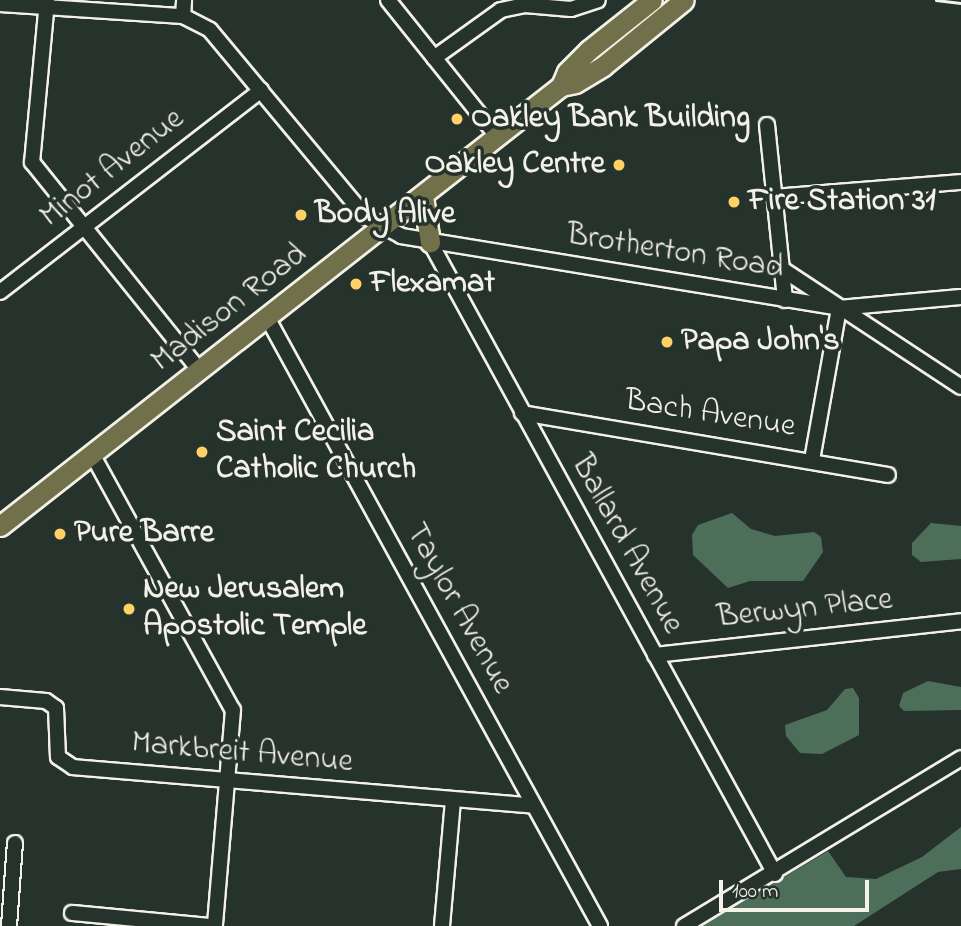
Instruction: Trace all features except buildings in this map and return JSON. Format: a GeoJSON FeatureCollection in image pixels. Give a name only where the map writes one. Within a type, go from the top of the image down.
{"type":"FeatureCollection","features":[{"type":"Feature","properties":{"kind":"main road","name":"Madison Road"},"geometry":{"type":"LineString","coordinates":[[561,86],[566,72],[589,50],[652,0]]}},
{"type":"Feature","properties":{"kind":"main road","name":"Madison Road"},"geometry":{"type":"LineString","coordinates":[[0,526],[268,319],[561,86],[576,83],[603,66],[684,0]]}},
{"type":"Feature","properties":{"kind":"main road"},"geometry":{"type":"LineString","coordinates":[[423,196],[430,242]]}},
{"type":"Feature","properties":{"kind":"street"},"geometry":{"type":"LineString","coordinates":[[183,16],[184,0]]}},
{"type":"Feature","properties":{"kind":"street"},"geometry":{"type":"LineString","coordinates":[[388,0],[497,136]]}},
{"type":"Feature","properties":{"kind":"street"},"geometry":{"type":"LineString","coordinates":[[435,58],[501,10],[525,5],[581,8],[598,0]]}},
{"type":"Feature","properties":{"kind":"street"},"geometry":{"type":"LineString","coordinates":[[0,4],[46,4],[183,16],[210,30],[366,217],[383,228]]}},
{"type":"Feature","properties":{"kind":"street"},"geometry":{"type":"LineString","coordinates":[[46,4],[33,162],[199,370]]}},
{"type":"Feature","properties":{"kind":"street","name":"Minot Avenue"},"geometry":{"type":"LineString","coordinates":[[0,292],[261,90]]}},
{"type":"Feature","properties":{"kind":"street"},"geometry":{"type":"LineString","coordinates":[[767,125],[785,300]]}},
{"type":"Feature","properties":{"kind":"street"},"geometry":{"type":"LineString","coordinates":[[774,197],[961,182]]}},
{"type":"Feature","properties":{"kind":"street","name":"Brotherton Road"},"geometry":{"type":"LineString","coordinates":[[383,228],[430,242],[839,307],[961,297]]}},
{"type":"Feature","properties":{"kind":"street","name":"Ballard Avenue"},"geometry":{"type":"LineString","coordinates":[[430,242],[775,874]]}},
{"type":"Feature","properties":{"kind":"street"},"geometry":{"type":"LineString","coordinates":[[782,269],[961,387]]}},
{"type":"Feature","properties":{"kind":"street"},"geometry":{"type":"LineString","coordinates":[[812,460],[839,307]]}},
{"type":"Feature","properties":{"kind":"street","name":"Taylor Avenue"},"geometry":{"type":"LineString","coordinates":[[268,319],[600,926]]}},
{"type":"Feature","properties":{"kind":"street","name":"Bach Avenue"},"geometry":{"type":"LineString","coordinates":[[522,414],[812,460],[888,475]]}},
{"type":"Feature","properties":{"kind":"street"},"geometry":{"type":"LineString","coordinates":[[92,454],[233,710],[215,926]]}},
{"type":"Feature","properties":{"kind":"street","name":"Berwyn Place"},"geometry":{"type":"LineString","coordinates":[[655,656],[961,621]]}},
{"type":"Feature","properties":{"kind":"street","name":"Markbreit Avenue"},"geometry":{"type":"LineString","coordinates":[[0,697],[46,701],[56,708],[57,751],[67,766],[533,806]]}},
{"type":"Feature","properties":{"kind":"street"},"geometry":{"type":"LineString","coordinates":[[684,926],[775,874],[961,758]]}},
{"type":"Feature","properties":{"kind":"street"},"geometry":{"type":"LineString","coordinates":[[442,926],[453,801]]}},
{"type":"Feature","properties":{"kind":"street"},"geometry":{"type":"LineString","coordinates":[[9,926],[15,843]]}},
{"type":"Feature","properties":{"kind":"street"},"geometry":{"type":"LineString","coordinates":[[72,913],[210,926]]}},
{"type":"Feature","properties":{"kind":"green space"},"geometry":{"type":"Polygon","coordinates":[[[732,513],[751,529],[775,536],[814,532],[821,537],[823,552],[803,581],[750,581],[728,588],[693,555],[692,535],[698,525],[732,513]]]}},
{"type":"Feature","properties":{"kind":"green space"},"geometry":{"type":"Polygon","coordinates":[[[931,523],[961,526],[961,559],[921,562],[912,555],[912,543],[931,523]]]}},
{"type":"Feature","properties":{"kind":"green space"},"geometry":{"type":"Polygon","coordinates":[[[928,681],[961,687],[961,710],[904,711],[899,706],[903,693],[928,681]]]}},
{"type":"Feature","properties":{"kind":"green space"},"geometry":{"type":"Polygon","coordinates":[[[853,688],[859,698],[859,735],[822,754],[800,753],[786,736],[785,725],[827,710],[845,689],[853,688]]]}},
{"type":"Feature","properties":{"kind":"green space"},"geometry":{"type":"Polygon","coordinates":[[[961,827],[961,869],[938,872],[854,926],[702,926],[828,851],[846,877],[876,879],[922,857],[961,827]]]}},
{"type":"Feature","properties":{"kind":"railway"},"geometry":{"type":"LineString","coordinates":[[936,0],[961,3]]}},
{"type":"Feature","properties":{"kind":"place","name":"Oakley Bank Building"},"geometry":{"type":"Point","coordinates":[457,119]}},
{"type":"Feature","properties":{"kind":"place","name":"Oakley Centre"},"geometry":{"type":"Point","coordinates":[619,165]}},
{"type":"Feature","properties":{"kind":"place","name":"Fire Station 31"},"geometry":{"type":"Point","coordinates":[734,202]}},
{"type":"Feature","properties":{"kind":"place","name":"Body Alive"},"geometry":{"type":"Point","coordinates":[301,215]}},
{"type":"Feature","properties":{"kind":"place","name":"Flexamat"},"geometry":{"type":"Point","coordinates":[356,284]}},
{"type":"Feature","properties":{"kind":"place","name":"Papa John's"},"geometry":{"type":"Point","coordinates":[667,342]}},
{"type":"Feature","properties":{"kind":"place","name":"Saint Cecilia Catholic Church"},"geometry":{"type":"Point","coordinates":[202,452]}},
{"type":"Feature","properties":{"kind":"place","name":"Pure Barre"},"geometry":{"type":"Point","coordinates":[60,534]}},
{"type":"Feature","properties":{"kind":"place","name":"New Jerusalem Apostolic Temple"},"geometry":{"type":"Point","coordinates":[129,609]}}]}
